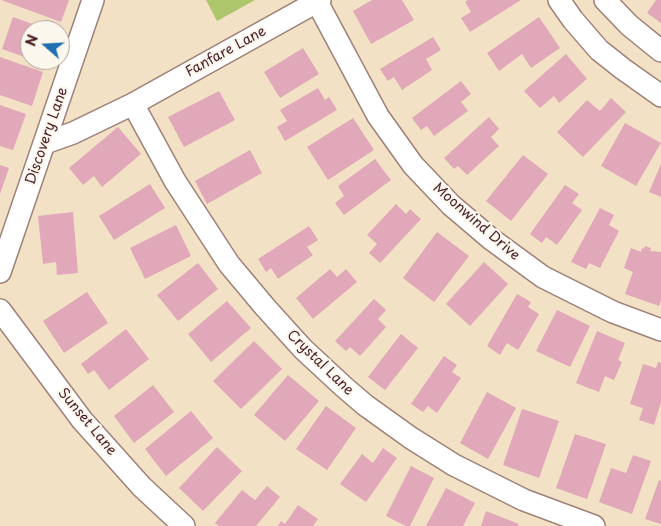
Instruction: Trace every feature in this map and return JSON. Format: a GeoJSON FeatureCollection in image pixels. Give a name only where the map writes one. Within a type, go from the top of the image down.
{"type":"FeatureCollection","features":[{"type":"Feature","properties":{"kind":"street","name":"Discovery Lane"},"geometry":{"type":"LineString","coordinates":[[0,272],[93,0]]}},
{"type":"Feature","properties":{"kind":"street"},"geometry":{"type":"LineString","coordinates":[[559,0],[573,20],[599,50],[623,70],[661,96]]}},
{"type":"Feature","properties":{"kind":"street"},"geometry":{"type":"LineString","coordinates":[[606,0],[629,25],[661,51]]}},
{"type":"Feature","properties":{"kind":"street","name":"Fanfare Lane"},"geometry":{"type":"LineString","coordinates":[[45,143],[73,133],[133,104],[318,1]]}},
{"type":"Feature","properties":{"kind":"street","name":"Moonwind Drive"},"geometry":{"type":"LineString","coordinates":[[318,1],[378,116],[413,165],[451,205],[491,239],[543,277],[613,312],[661,330]]}},
{"type":"Feature","properties":{"kind":"street","name":"Crystal Lane"},"geometry":{"type":"LineString","coordinates":[[133,104],[175,180],[229,264],[264,307],[344,387],[365,405],[411,438],[454,465],[524,500],[594,526]]}},
{"type":"Feature","properties":{"kind":"street","name":"Sunset Lane"},"geometry":{"type":"LineString","coordinates":[[0,310],[82,420],[142,487],[184,526]]}},
{"type":"Feature","properties":{"kind":"green space"},"geometry":{"type":"Polygon","coordinates":[[[206,0],[255,0],[217,21],[206,0]]]}},
{"type":"Feature","properties":{"kind":"building"},"geometry":{"type":"Polygon","coordinates":[[[1,0],[69,0],[62,20],[56,20],[1,0]]]}},
{"type":"Feature","properties":{"kind":"building"},"geometry":{"type":"Polygon","coordinates":[[[372,0],[402,0],[414,20],[371,44],[353,11],[372,0]]]}},
{"type":"Feature","properties":{"kind":"building"},"geometry":{"type":"Polygon","coordinates":[[[468,0],[521,0],[470,32],[461,18],[471,12],[465,2],[468,0]]]}},
{"type":"Feature","properties":{"kind":"building"},"geometry":{"type":"Polygon","coordinates":[[[656,0],[661,0],[661,23],[647,13],[656,0]]]}},
{"type":"Feature","properties":{"kind":"building"},"geometry":{"type":"Polygon","coordinates":[[[13,17],[21,20],[20,55],[2,49],[13,17]]]}},
{"type":"Feature","properties":{"kind":"building"},"geometry":{"type":"Polygon","coordinates":[[[539,17],[560,48],[531,68],[522,54],[499,71],[487,53],[539,17]]]}},
{"type":"Feature","properties":{"kind":"building"},"geometry":{"type":"Polygon","coordinates":[[[433,37],[441,50],[426,59],[432,70],[402,90],[394,77],[388,81],[380,69],[433,37]]]}},
{"type":"Feature","properties":{"kind":"building"},"geometry":{"type":"Polygon","coordinates":[[[303,48],[319,74],[280,98],[264,72],[303,48]]]}},
{"type":"Feature","properties":{"kind":"building"},"geometry":{"type":"Polygon","coordinates":[[[566,54],[587,79],[559,103],[554,96],[540,108],[524,91],[566,54]]]}},
{"type":"Feature","properties":{"kind":"building"},"geometry":{"type":"Polygon","coordinates":[[[0,57],[20,64],[20,70],[43,72],[32,106],[0,95],[0,57]]]}},
{"type":"Feature","properties":{"kind":"building"},"geometry":{"type":"Polygon","coordinates":[[[461,81],[471,94],[461,102],[468,111],[434,136],[427,126],[421,130],[412,118],[461,81]]]}},
{"type":"Feature","properties":{"kind":"building"},"geometry":{"type":"Polygon","coordinates":[[[318,88],[325,100],[329,97],[337,110],[285,141],[277,127],[287,121],[280,110],[318,88]]]}},
{"type":"Feature","properties":{"kind":"building"},"geometry":{"type":"Polygon","coordinates":[[[219,91],[235,120],[184,147],[168,117],[219,91]]]}},
{"type":"Feature","properties":{"kind":"building"},"geometry":{"type":"Polygon","coordinates":[[[611,98],[626,112],[583,157],[557,132],[587,100],[600,111],[611,98]]]}},
{"type":"Feature","properties":{"kind":"building"},"geometry":{"type":"Polygon","coordinates":[[[0,105],[26,114],[13,150],[0,146],[0,105]]]}},
{"type":"Feature","properties":{"kind":"building"},"geometry":{"type":"Polygon","coordinates":[[[489,117],[499,129],[491,137],[499,146],[467,175],[458,166],[454,169],[444,158],[489,117]]]}},
{"type":"Feature","properties":{"kind":"building"},"geometry":{"type":"Polygon","coordinates":[[[353,118],[374,150],[328,180],[307,147],[353,118]]]}},
{"type":"Feature","properties":{"kind":"building"},"geometry":{"type":"Polygon","coordinates":[[[625,123],[661,143],[636,186],[601,166],[625,123]]]}},
{"type":"Feature","properties":{"kind":"building"},"geometry":{"type":"Polygon","coordinates":[[[118,127],[141,154],[102,187],[94,176],[83,185],[69,168],[118,127]]]}},
{"type":"Feature","properties":{"kind":"building"},"geometry":{"type":"Polygon","coordinates":[[[250,150],[262,173],[207,204],[195,181],[250,150]]]}},
{"type":"Feature","properties":{"kind":"building"},"geometry":{"type":"Polygon","coordinates":[[[523,155],[548,174],[511,221],[486,201],[523,155]]]}},
{"type":"Feature","properties":{"kind":"building"},"geometry":{"type":"Polygon","coordinates":[[[375,159],[391,180],[344,215],[335,203],[344,196],[338,186],[375,159]]]}},
{"type":"Feature","properties":{"kind":"building"},"geometry":{"type":"Polygon","coordinates":[[[661,164],[661,197],[649,192],[661,164]]]}},
{"type":"Feature","properties":{"kind":"building"},"geometry":{"type":"Polygon","coordinates":[[[0,165],[9,168],[0,194],[0,165]]]}},
{"type":"Feature","properties":{"kind":"building"},"geometry":{"type":"Polygon","coordinates":[[[150,184],[165,208],[114,240],[99,216],[150,184]]]}},
{"type":"Feature","properties":{"kind":"building"},"geometry":{"type":"Polygon","coordinates":[[[565,185],[579,194],[572,203],[582,210],[557,245],[546,237],[542,243],[530,234],[565,185]]]}},
{"type":"Feature","properties":{"kind":"building"},"geometry":{"type":"Polygon","coordinates":[[[396,204],[406,214],[410,209],[421,219],[380,263],[369,253],[377,244],[367,235],[396,204]]]}},
{"type":"Feature","properties":{"kind":"building"},"geometry":{"type":"Polygon","coordinates":[[[600,208],[614,215],[609,225],[619,231],[600,268],[589,263],[586,269],[571,262],[600,208]]]}},
{"type":"Feature","properties":{"kind":"building"},"geometry":{"type":"Polygon","coordinates":[[[73,212],[78,273],[57,275],[56,262],[43,264],[38,216],[73,212]]]}},
{"type":"Feature","properties":{"kind":"building"},"geometry":{"type":"Polygon","coordinates":[[[176,225],[191,256],[145,279],[130,248],[176,225]]]}},
{"type":"Feature","properties":{"kind":"building"},"geometry":{"type":"Polygon","coordinates":[[[309,226],[318,240],[307,247],[313,255],[278,279],[271,268],[266,272],[258,259],[309,226]]]}},
{"type":"Feature","properties":{"kind":"building"},"geometry":{"type":"Polygon","coordinates":[[[437,232],[469,256],[434,302],[403,278],[437,232]]]}},
{"type":"Feature","properties":{"kind":"building"},"geometry":{"type":"Polygon","coordinates":[[[645,246],[651,248],[650,251],[661,252],[661,300],[659,306],[625,294],[633,272],[624,268],[631,248],[641,252],[645,246]]]}},
{"type":"Feature","properties":{"kind":"building"},"geometry":{"type":"Polygon","coordinates":[[[484,262],[508,284],[470,326],[446,304],[484,262]]]}},
{"type":"Feature","properties":{"kind":"building"},"geometry":{"type":"Polygon","coordinates":[[[198,263],[218,289],[178,321],[157,295],[198,263]]]}},
{"type":"Feature","properties":{"kind":"building"},"geometry":{"type":"Polygon","coordinates":[[[330,269],[337,277],[346,269],[357,282],[313,319],[296,298],[330,269]]]}},
{"type":"Feature","properties":{"kind":"building"},"geometry":{"type":"Polygon","coordinates":[[[87,292],[108,323],[64,353],[43,321],[87,292]]]}},
{"type":"Feature","properties":{"kind":"building"},"geometry":{"type":"Polygon","coordinates":[[[517,294],[531,302],[528,307],[539,314],[518,350],[507,343],[500,355],[487,346],[517,294]]]}},
{"type":"Feature","properties":{"kind":"building"},"geometry":{"type":"Polygon","coordinates":[[[374,299],[386,310],[378,319],[386,327],[360,356],[350,347],[346,351],[335,341],[374,299]]]}},
{"type":"Feature","properties":{"kind":"building"},"geometry":{"type":"Polygon","coordinates":[[[227,301],[251,328],[211,362],[188,334],[227,301]]]}},
{"type":"Feature","properties":{"kind":"building"},"geometry":{"type":"Polygon","coordinates":[[[557,310],[590,326],[570,367],[536,351],[557,310]]]}},
{"type":"Feature","properties":{"kind":"building"},"geometry":{"type":"Polygon","coordinates":[[[126,329],[149,359],[109,390],[94,370],[88,374],[81,364],[126,329]]]}},
{"type":"Feature","properties":{"kind":"building"},"geometry":{"type":"Polygon","coordinates":[[[597,331],[625,343],[618,360],[622,362],[614,380],[605,376],[599,392],[576,383],[597,331]]]}},
{"type":"Feature","properties":{"kind":"building"},"geometry":{"type":"Polygon","coordinates":[[[401,334],[418,348],[385,390],[368,377],[401,334]]]}},
{"type":"Feature","properties":{"kind":"building"},"geometry":{"type":"Polygon","coordinates":[[[254,341],[282,369],[241,409],[213,381],[254,341]]]}},
{"type":"Feature","properties":{"kind":"building"},"geometry":{"type":"Polygon","coordinates":[[[444,356],[457,365],[452,372],[461,378],[437,413],[428,406],[423,412],[411,404],[444,356]]]}},
{"type":"Feature","properties":{"kind":"building"},"geometry":{"type":"Polygon","coordinates":[[[658,362],[661,363],[661,402],[654,425],[639,420],[643,408],[630,404],[643,364],[656,368],[658,362]]]}},
{"type":"Feature","properties":{"kind":"building"},"geometry":{"type":"Polygon","coordinates":[[[288,375],[319,401],[285,441],[254,415],[288,375]]]}},
{"type":"Feature","properties":{"kind":"building"},"geometry":{"type":"Polygon","coordinates":[[[153,385],[174,412],[134,443],[114,416],[153,385]]]}},
{"type":"Feature","properties":{"kind":"building"},"geometry":{"type":"Polygon","coordinates":[[[487,392],[516,408],[488,459],[460,443],[487,392]]]}},
{"type":"Feature","properties":{"kind":"building"},"geometry":{"type":"Polygon","coordinates":[[[326,406],[356,428],[327,470],[296,449],[326,406]]]}},
{"type":"Feature","properties":{"kind":"building"},"geometry":{"type":"Polygon","coordinates":[[[522,409],[559,421],[539,478],[503,465],[522,409]]]}},
{"type":"Feature","properties":{"kind":"building"},"geometry":{"type":"Polygon","coordinates":[[[191,411],[213,438],[166,476],[145,449],[191,411]]]}},
{"type":"Feature","properties":{"kind":"building"},"geometry":{"type":"Polygon","coordinates":[[[575,434],[606,444],[587,499],[556,488],[575,434]]]}},
{"type":"Feature","properties":{"kind":"building"},"geometry":{"type":"Polygon","coordinates":[[[217,447],[242,471],[203,511],[179,488],[217,447]]]}},
{"type":"Feature","properties":{"kind":"building"},"geometry":{"type":"Polygon","coordinates":[[[383,448],[397,458],[366,502],[340,484],[362,454],[373,463],[383,448]]]}},
{"type":"Feature","properties":{"kind":"building"},"geometry":{"type":"Polygon","coordinates":[[[633,455],[651,461],[632,514],[599,502],[611,468],[626,473],[633,455]]]}},
{"type":"Feature","properties":{"kind":"building"},"geometry":{"type":"Polygon","coordinates":[[[411,466],[434,478],[410,526],[406,526],[386,516],[411,466]]]}},
{"type":"Feature","properties":{"kind":"building"},"geometry":{"type":"Polygon","coordinates":[[[659,480],[661,481],[661,524],[645,519],[659,480]]]}},
{"type":"Feature","properties":{"kind":"building"},"geometry":{"type":"Polygon","coordinates":[[[267,486],[280,497],[256,526],[219,526],[215,523],[242,490],[255,500],[267,486]]]}},
{"type":"Feature","properties":{"kind":"building"},"geometry":{"type":"Polygon","coordinates":[[[446,488],[475,503],[463,526],[426,526],[446,488]]]}},
{"type":"Feature","properties":{"kind":"building"},"geometry":{"type":"Polygon","coordinates":[[[298,505],[318,519],[313,526],[278,526],[281,521],[285,524],[298,505]]]}},
{"type":"Feature","properties":{"kind":"building"},"geometry":{"type":"Polygon","coordinates":[[[486,511],[519,524],[518,526],[481,526],[486,511]]]}}]}
